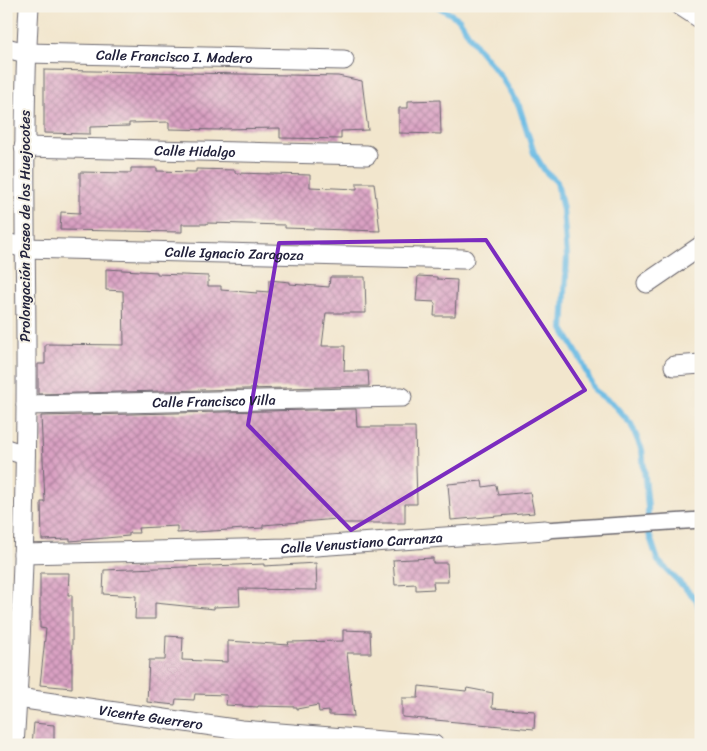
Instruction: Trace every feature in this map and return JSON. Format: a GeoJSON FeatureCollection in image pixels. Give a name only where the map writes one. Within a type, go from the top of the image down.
{"type":"FeatureCollection","features":[{"type":"Feature","properties":{"kind":"street","name":"Prolongación Paseo de los Huejocotes"},"geometry":{"type":"LineString","coordinates":[[14,745],[12,696],[23,554],[26,405],[24,147],[29,6]]}},
{"type":"Feature","properties":{"kind":"street"},"geometry":{"type":"LineString","coordinates":[[681,6],[701,19]]}},
{"type":"Feature","properties":{"kind":"street","name":"Calle Francisco I. Madero"},"geometry":{"type":"LineString","coordinates":[[6,48],[26,53],[344,60]]}},
{"type":"Feature","properties":{"kind":"street","name":"Calle Hidalgo"},"geometry":{"type":"LineString","coordinates":[[24,147],[367,155]]}},
{"type":"Feature","properties":{"kind":"street","name":"Calle Ignacio Zaragoza"},"geometry":{"type":"LineString","coordinates":[[6,243],[25,248],[464,259]]}},
{"type":"Feature","properties":{"kind":"street"},"geometry":{"type":"LineString","coordinates":[[646,283],[701,246]]}},
{"type":"Feature","properties":{"kind":"street"},"geometry":{"type":"LineString","coordinates":[[674,366],[701,364]]}},
{"type":"Feature","properties":{"kind":"street","name":"Calle Francisco Villa"},"geometry":{"type":"LineString","coordinates":[[26,405],[402,397]]}},
{"type":"Feature","properties":{"kind":"street"},"geometry":{"type":"LineString","coordinates":[[6,449],[25,455]]}},
{"type":"Feature","properties":{"kind":"street","name":"Calle Venustiano Carranza"},"geometry":{"type":"LineString","coordinates":[[23,554],[287,548],[701,520]]}},
{"type":"Feature","properties":{"kind":"street","name":"Vicente Guerrero"},"geometry":{"type":"LineString","coordinates":[[12,696],[241,730],[434,745]]}},
{"type":"Feature","properties":{"kind":"highlighted area"},"geometry":{"type":"Polygon","coordinates":[[[486,240],[585,390],[351,530],[248,425],[279,243],[486,240]]]}},
{"type":"Feature","properties":{"kind":"building"},"geometry":{"type":"Polygon","coordinates":[[[44,70],[338,76],[362,81],[368,130],[341,131],[341,139],[280,138],[280,128],[169,129],[169,122],[129,123],[129,126],[90,127],[90,134],[44,133],[44,70]]]}},
{"type":"Feature","properties":{"kind":"building"},"geometry":{"type":"Polygon","coordinates":[[[440,100],[441,134],[399,133],[399,108],[408,108],[408,101],[440,100]]]}},
{"type":"Feature","properties":{"kind":"building"},"geometry":{"type":"Polygon","coordinates":[[[131,168],[157,168],[157,171],[196,172],[196,169],[235,170],[235,173],[310,175],[310,187],[357,189],[357,183],[374,183],[380,231],[285,228],[285,225],[207,223],[182,224],[182,232],[60,230],[61,212],[80,213],[80,172],[131,173],[131,168]]]}},
{"type":"Feature","properties":{"kind":"building"},"geometry":{"type":"Polygon","coordinates":[[[106,269],[208,276],[208,286],[221,286],[221,290],[257,293],[257,291],[269,292],[269,280],[290,282],[290,284],[329,287],[330,277],[365,277],[366,313],[326,313],[322,346],[345,346],[344,371],[368,371],[369,386],[38,394],[38,364],[45,364],[45,344],[124,345],[123,291],[106,290],[106,269]]]}},
{"type":"Feature","properties":{"kind":"building"},"geometry":{"type":"Polygon","coordinates":[[[418,276],[457,280],[455,316],[434,316],[435,302],[416,301],[418,276]]]}},
{"type":"Feature","properties":{"kind":"building"},"geometry":{"type":"Polygon","coordinates":[[[356,409],[357,427],[415,427],[417,504],[405,504],[405,523],[338,523],[338,519],[263,525],[263,528],[177,533],[177,526],[138,528],[139,533],[129,533],[129,536],[70,541],[70,539],[42,540],[41,502],[45,502],[41,416],[356,409]]]}},
{"type":"Feature","properties":{"kind":"building"},"geometry":{"type":"Polygon","coordinates":[[[482,481],[483,487],[496,485],[498,495],[530,492],[534,513],[451,520],[448,484],[482,481]]]}},
{"type":"Feature","properties":{"kind":"building"},"geometry":{"type":"Polygon","coordinates":[[[433,558],[433,563],[447,563],[448,582],[433,582],[434,589],[416,590],[416,584],[395,585],[393,560],[433,558]]]}},
{"type":"Feature","properties":{"kind":"building"},"geometry":{"type":"Polygon","coordinates":[[[316,563],[317,590],[239,589],[240,606],[214,607],[214,609],[155,603],[155,619],[135,619],[136,596],[103,594],[104,570],[316,563]]]}},
{"type":"Feature","properties":{"kind":"building"},"geometry":{"type":"Polygon","coordinates":[[[40,573],[69,573],[68,595],[72,595],[72,688],[40,685],[46,629],[40,628],[40,573]]]}},
{"type":"Feature","properties":{"kind":"building"},"geometry":{"type":"Polygon","coordinates":[[[343,630],[370,631],[371,653],[347,653],[354,716],[329,715],[329,711],[319,712],[318,705],[297,709],[297,707],[226,705],[227,695],[195,694],[194,700],[176,699],[175,705],[147,702],[149,660],[165,660],[166,636],[183,637],[182,660],[228,662],[228,641],[289,645],[288,642],[343,641],[343,630]]]}},
{"type":"Feature","properties":{"kind":"building"},"geometry":{"type":"Polygon","coordinates":[[[419,686],[466,691],[467,688],[493,693],[492,708],[535,711],[534,729],[402,717],[402,698],[418,698],[419,686]]]}},
{"type":"Feature","properties":{"kind":"building"},"geometry":{"type":"Polygon","coordinates":[[[34,723],[54,725],[54,745],[32,745],[34,723]]]}},
{"type":"Feature","properties":{"kind":"waterway"},"geometry":{"type":"LineString","coordinates":[[437,6],[459,19],[476,46],[500,75],[519,106],[534,153],[545,171],[557,182],[563,210],[567,257],[563,329],[582,362],[594,390],[614,405],[631,424],[642,450],[648,507],[648,531],[658,561],[697,600],[701,615]]}}]}
